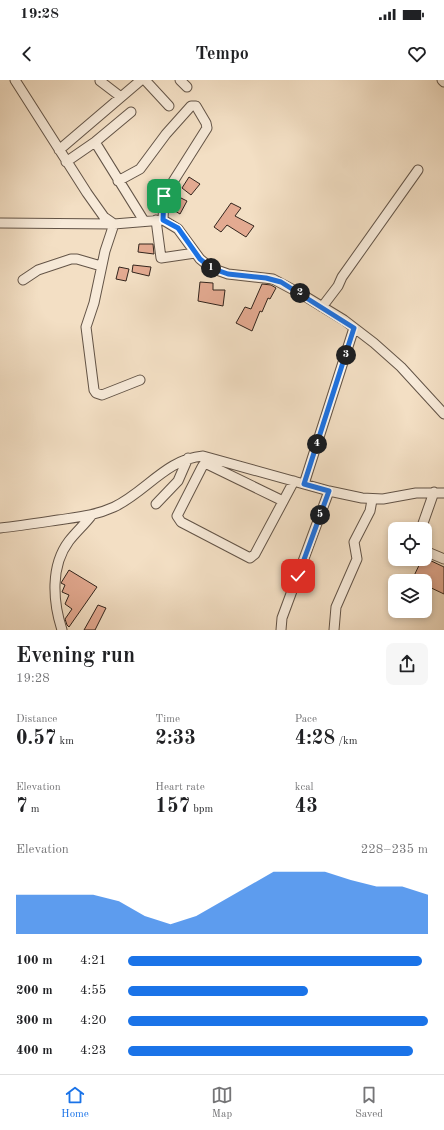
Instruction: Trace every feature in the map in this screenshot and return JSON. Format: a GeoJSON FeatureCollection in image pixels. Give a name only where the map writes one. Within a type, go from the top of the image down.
{"type":"FeatureCollection","features":[{"type":"Feature","properties":{"kind":"street"},"geometry":{"type":"LineString","coordinates":[[15,80],[66,162],[104,217],[114,224]]}},
{"type":"Feature","properties":{"kind":"street"},"geometry":{"type":"LineString","coordinates":[[59,150],[141,80]]}},
{"type":"Feature","properties":{"kind":"street"},"geometry":{"type":"LineString","coordinates":[[145,80],[169,106]]}},
{"type":"Feature","properties":{"kind":"street"},"geometry":{"type":"LineString","coordinates":[[100,81],[121,97]]}},
{"type":"Feature","properties":{"kind":"street"},"geometry":{"type":"LineString","coordinates":[[118,181],[140,169],[170,129],[191,106],[196,106],[206,123],[207,128],[164,196],[160,220],[161,258],[195,253]]}},
{"type":"Feature","properties":{"kind":"street"},"geometry":{"type":"LineString","coordinates":[[66,162],[94,142],[131,112]]}},
{"type":"Feature","properties":{"kind":"street"},"geometry":{"type":"LineString","coordinates":[[94,142],[144,221]]}},
{"type":"Feature","properties":{"kind":"street"},"geometry":{"type":"LineString","coordinates":[[322,307],[418,170]]}},
{"type":"Feature","properties":{"kind":"street"},"geometry":{"type":"LineString","coordinates":[[0,223],[114,224],[160,220],[178,228],[195,253],[205,264],[220,271],[247,277],[273,279],[281,282],[354,328],[374,343],[401,367],[444,414]]}},
{"type":"Feature","properties":{"kind":"street"},"geometry":{"type":"LineString","coordinates":[[114,224],[101,266],[94,303],[86,327],[94,390],[96,393],[102,395],[140,380]]}},
{"type":"Feature","properties":{"kind":"street"},"geometry":{"type":"LineString","coordinates":[[23,280],[38,270],[71,259],[77,259],[101,266]]}},
{"type":"Feature","properties":{"kind":"street"},"geometry":{"type":"LineString","coordinates":[[304,484],[354,328]]}},
{"type":"Feature","properties":{"kind":"street"},"geometry":{"type":"LineString","coordinates":[[0,528],[91,516],[128,500],[168,468],[188,458],[203,456],[329,491],[372,500],[383,500],[416,493],[444,493]]}},
{"type":"Feature","properties":{"kind":"street"},"geometry":{"type":"LineString","coordinates":[[156,504],[178,481],[188,458]]}},
{"type":"Feature","properties":{"kind":"street"},"geometry":{"type":"LineString","coordinates":[[283,501],[208,464],[202,467],[177,516],[181,522],[250,558],[255,554],[294,481]]}},
{"type":"Feature","properties":{"kind":"street"},"geometry":{"type":"LineString","coordinates":[[280,630],[282,618],[329,491]]}},
{"type":"Feature","properties":{"kind":"street"},"geometry":{"type":"LineString","coordinates":[[423,522],[434,492]]}},
{"type":"Feature","properties":{"kind":"street"},"geometry":{"type":"LineString","coordinates":[[334,630],[336,607],[357,559],[354,542],[370,511],[372,500]]}},
{"type":"Feature","properties":{"kind":"street"},"geometry":{"type":"LineString","coordinates":[[62,630],[54,587],[57,571],[61,556],[68,542],[91,516]]}},
{"type":"Feature","properties":{"kind":"street"},"geometry":{"type":"LineString","coordinates":[[432,554],[444,559]]}},
{"type":"Feature","properties":{"kind":"building"},"geometry":{"type":"Polygon","coordinates":[[[189,177],[200,184],[191,195],[182,188],[189,177]]]}},
{"type":"Feature","properties":{"kind":"building"},"geometry":{"type":"Polygon","coordinates":[[[177,196],[187,201],[180,214],[170,208],[177,196]]]}},
{"type":"Feature","properties":{"kind":"building"},"geometry":{"type":"Polygon","coordinates":[[[231,203],[241,208],[235,216],[254,226],[246,237],[227,225],[221,232],[214,227],[231,203]]]}},
{"type":"Feature","properties":{"kind":"building"},"geometry":{"type":"Polygon","coordinates":[[[139,244],[153,244],[154,254],[138,252],[139,244]]]}},
{"type":"Feature","properties":{"kind":"building"},"geometry":{"type":"Polygon","coordinates":[[[133,265],[151,267],[149,276],[132,272],[133,265]]]}},
{"type":"Feature","properties":{"kind":"building"},"geometry":{"type":"Polygon","coordinates":[[[119,267],[129,269],[126,281],[116,279],[119,267]]]}},
{"type":"Feature","properties":{"kind":"building"},"geometry":{"type":"Polygon","coordinates":[[[200,282],[213,283],[213,290],[225,290],[223,306],[198,301],[200,282]]]}},
{"type":"Feature","properties":{"kind":"building"},"geometry":{"type":"Polygon","coordinates":[[[262,284],[271,285],[276,288],[270,299],[268,298],[262,312],[260,311],[252,331],[236,323],[245,307],[251,309],[262,284]]]}},
{"type":"Feature","properties":{"kind":"building"},"geometry":{"type":"Polygon","coordinates":[[[432,561],[444,567],[444,594],[432,588],[432,574],[415,574],[419,566],[432,566],[432,561]]]}},
{"type":"Feature","properties":{"kind":"building"},"geometry":{"type":"Polygon","coordinates":[[[69,570],[97,587],[69,627],[65,619],[72,609],[65,604],[69,595],[62,592],[65,585],[61,583],[69,570]]]}},
{"type":"Feature","properties":{"kind":"building"},"geometry":{"type":"Polygon","coordinates":[[[98,605],[106,608],[95,630],[84,630],[98,605]]]}},
{"type":"Feature","properties":{"kind":"route"},"geometry":{"type":"LineString","coordinates":[[164,196],[163,220],[178,228],[195,253],[205,264],[211,268],[228,274],[273,279],[281,282],[344,320],[354,328],[304,484],[329,491],[298,576]]}}]}
